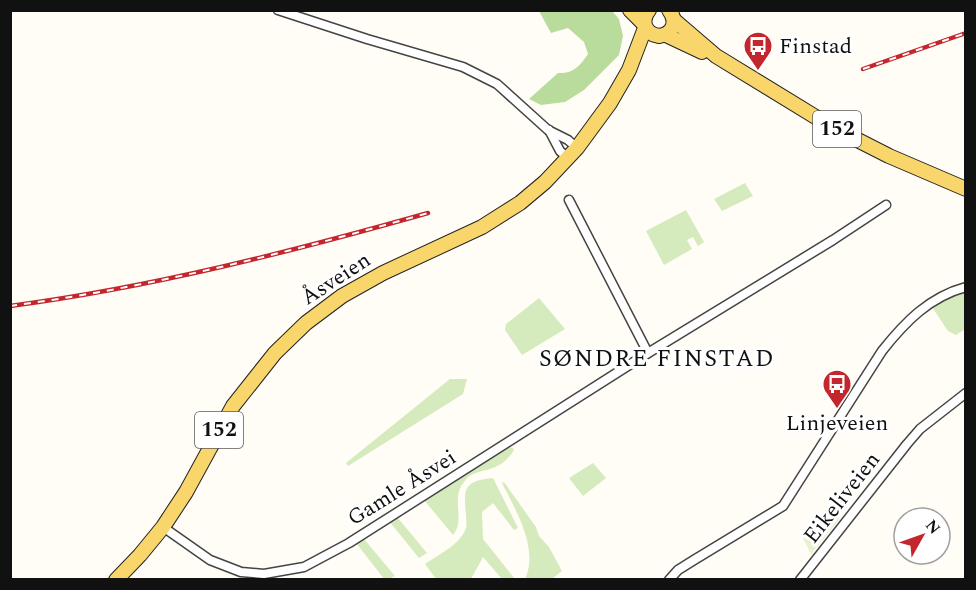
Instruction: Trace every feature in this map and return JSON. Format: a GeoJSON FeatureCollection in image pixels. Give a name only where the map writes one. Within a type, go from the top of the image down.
{"type":"FeatureCollection","features":[{"type":"Feature","properties":{"kind":"main road"},"geometry":{"type":"LineString","coordinates":[[630,10],[646,21],[649,32],[662,35]]}},
{"type":"Feature","properties":{"kind":"main road","name":"Åsveien"},"geometry":{"type":"LineString","coordinates":[[629,70],[662,35],[671,30],[672,15]]}},
{"type":"Feature","properties":{"kind":"main road","name":"152"},"geometry":{"type":"LineString","coordinates":[[672,15],[716,56]]}},
{"type":"Feature","properties":{"kind":"main road","name":"Åsveien"},"geometry":{"type":"LineString","coordinates":[[116,579],[140,555],[163,526],[186,492],[241,394],[267,362],[295,333],[335,301],[363,284],[472,232],[506,213],[545,182],[573,153],[610,103],[629,70],[646,21]]}},
{"type":"Feature","properties":{"kind":"main road","name":"152"},"geometry":{"type":"LineString","coordinates":[[662,35],[716,56],[852,138],[927,174],[966,189]]}},
{"type":"Feature","properties":{"kind":"street"},"geometry":{"type":"LineString","coordinates":[[278,10],[356,36],[463,67],[497,84],[548,130],[568,140],[573,153],[560,151],[548,130]]}},
{"type":"Feature","properties":{"kind":"street"},"geometry":{"type":"LineString","coordinates":[[569,200],[648,353]]}},
{"type":"Feature","properties":{"kind":"street","name":"Gamle Åsvei"},"geometry":{"type":"LineString","coordinates":[[163,526],[210,561],[240,572],[264,574],[304,567],[340,548],[886,205]]}},
{"type":"Feature","properties":{"kind":"street"},"geometry":{"type":"LineString","coordinates":[[669,579],[678,570],[783,506],[894,335],[925,306],[951,291],[966,286]]}},
{"type":"Feature","properties":{"kind":"street","name":"Eikeliveien"},"geometry":{"type":"LineString","coordinates":[[800,579],[907,444],[934,417],[966,393]]}},
{"type":"Feature","properties":{"kind":"green space"},"geometry":{"type":"Polygon","coordinates":[[[539,11],[612,11],[619,19],[623,36],[619,55],[584,90],[565,102],[541,105],[529,99],[558,73],[576,68],[588,54],[584,42],[568,28],[551,33],[539,11]]]}},
{"type":"Feature","properties":{"kind":"green space"},"geometry":{"type":"Polygon","coordinates":[[[745,183],[753,196],[722,211],[714,199],[745,183]]]}},
{"type":"Feature","properties":{"kind":"green space"},"geometry":{"type":"Polygon","coordinates":[[[686,210],[704,242],[698,246],[693,237],[687,240],[692,249],[664,265],[646,231],[686,210]]]}},
{"type":"Feature","properties":{"kind":"green space"},"geometry":{"type":"Polygon","coordinates":[[[965,290],[965,329],[956,335],[948,331],[932,307],[965,290]]]}},
{"type":"Feature","properties":{"kind":"green space"},"geometry":{"type":"Polygon","coordinates":[[[539,298],[565,329],[522,355],[505,330],[506,324],[539,298]]]}},
{"type":"Feature","properties":{"kind":"green space"},"geometry":{"type":"Polygon","coordinates":[[[450,379],[467,379],[463,394],[348,466],[346,463],[450,379]]]}},
{"type":"Feature","properties":{"kind":"green space"},"geometry":{"type":"Polygon","coordinates":[[[509,447],[514,450],[501,464],[469,477],[460,488],[457,529],[453,535],[424,500],[509,447]]]}},
{"type":"Feature","properties":{"kind":"green space"},"geometry":{"type":"Polygon","coordinates":[[[593,463],[606,478],[583,496],[569,478],[593,463]]]}},
{"type":"Feature","properties":{"kind":"green space"},"geometry":{"type":"Polygon","coordinates":[[[493,478],[518,528],[514,530],[493,503],[482,512],[483,539],[515,579],[502,579],[483,557],[471,579],[436,579],[425,564],[448,549],[463,534],[466,526],[465,497],[468,487],[477,481],[493,478]]]}},
{"type":"Feature","properties":{"kind":"green space"},"geometry":{"type":"Polygon","coordinates":[[[504,482],[536,527],[539,536],[549,547],[562,571],[552,579],[525,579],[529,567],[528,542],[502,483],[504,482]]]}},
{"type":"Feature","properties":{"kind":"green space"},"geometry":{"type":"Polygon","coordinates":[[[830,507],[840,518],[811,554],[803,538],[830,507]]]}},
{"type":"Feature","properties":{"kind":"green space"},"geometry":{"type":"Polygon","coordinates":[[[397,517],[427,553],[419,558],[389,521],[397,517]]]}},
{"type":"Feature","properties":{"kind":"green space"},"geometry":{"type":"Polygon","coordinates":[[[364,539],[395,576],[384,579],[357,544],[364,539]]]}},
{"type":"Feature","properties":{"kind":"railway"},"geometry":{"type":"LineString","coordinates":[[863,69],[966,33]]}},
{"type":"Feature","properties":{"kind":"railway"},"geometry":{"type":"LineString","coordinates":[[10,306],[169,279],[428,213]]}},
{"type":"Feature","properties":{"kind":"place","name":"Finstad"},"geometry":{"type":"Point","coordinates":[758,72]}},
{"type":"Feature","properties":{"kind":"place","name":"Linjeveien"},"geometry":{"type":"Point","coordinates":[837,410]}},
{"type":"Feature","properties":{"kind":"district","name":"SØNDRE FINSTAD"},"geometry":{"type":"Point","coordinates":[657,359]}}]}
